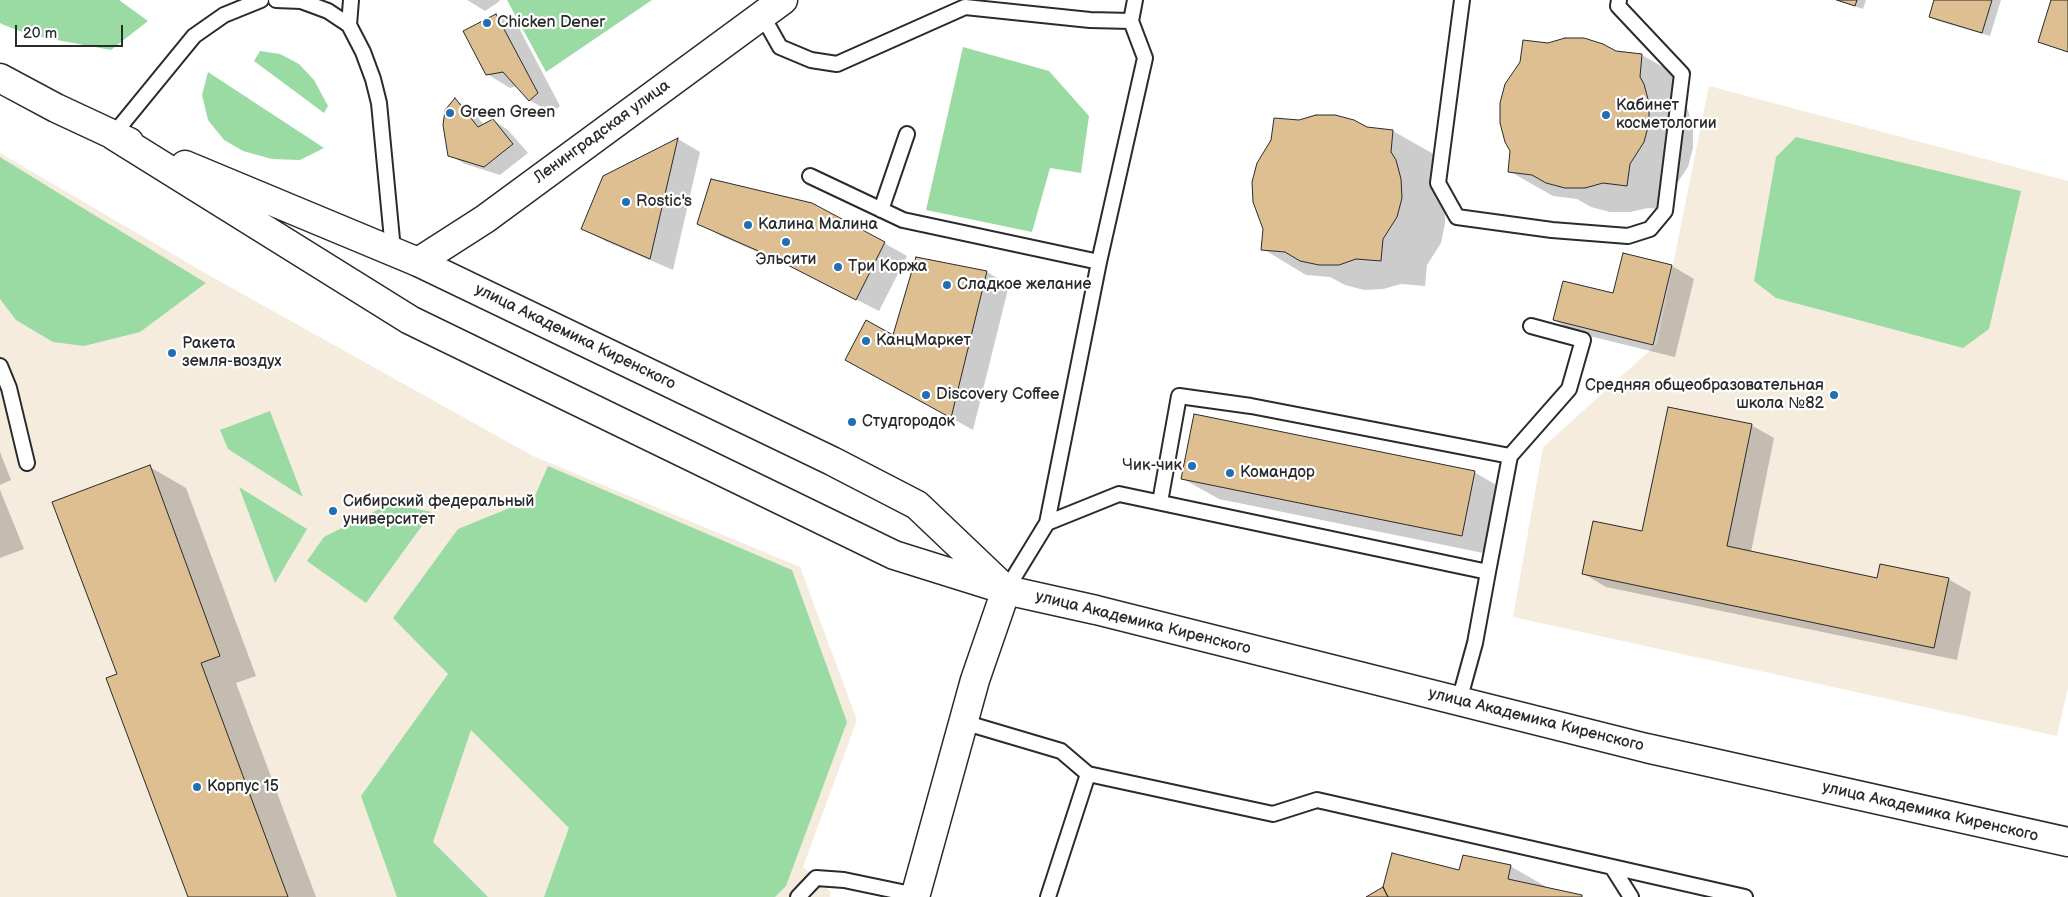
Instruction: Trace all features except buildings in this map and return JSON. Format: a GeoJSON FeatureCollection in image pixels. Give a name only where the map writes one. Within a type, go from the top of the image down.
{"type":"FeatureCollection","features":[{"type":"Feature","properties":{"kind":"main road","name":"Ленинградская улица"},"geometry":{"type":"LineString","coordinates":[[418,262],[485,219],[773,8]]}},
{"type":"Feature","properties":{"kind":"main road","name":"улица Академика Киренского"},"geometry":{"type":"LineString","coordinates":[[0,78],[56,108],[113,135],[393,250],[832,461],[917,505],[1006,590]]}},
{"type":"Feature","properties":{"kind":"main road","name":"улица Академика Киренского"},"geometry":{"type":"LineString","coordinates":[[113,135],[410,320],[894,555],[1006,590],[1096,610],[1646,748],[2068,842]]}},
{"type":"Feature","properties":{"kind":"main road"},"geometry":{"type":"LineString","coordinates":[[915,896],[975,680],[1006,590]]}},
{"type":"Feature","properties":{"kind":"lane"},"geometry":{"type":"LineString","coordinates":[[113,135],[194,36],[224,15],[260,0]]}},
{"type":"Feature","properties":{"kind":"lane"},"geometry":{"type":"LineString","coordinates":[[276,0],[301,1],[328,11],[350,25]]}},
{"type":"Feature","properties":{"kind":"lane"},"geometry":{"type":"LineString","coordinates":[[351,0],[350,25],[363,52],[379,103],[393,250]]}},
{"type":"Feature","properties":{"kind":"lane"},"geometry":{"type":"LineString","coordinates":[[1006,590],[1047,523],[1099,262],[1145,58],[1131,21],[1136,0]]}},
{"type":"Feature","properties":{"kind":"lane"},"geometry":{"type":"LineString","coordinates":[[1462,0],[1438,183],[1457,217],[1552,230],[1628,236],[1650,229],[1665,211],[1682,74],[1618,6],[1619,0]]}},
{"type":"Feature","properties":{"kind":"lane"},"geometry":{"type":"LineString","coordinates":[[773,8],[780,47],[811,60],[837,64],[965,7],[1090,20],[1131,21]]}},
{"type":"Feature","properties":{"kind":"lane"},"geometry":{"type":"LineString","coordinates":[[881,210],[908,134]]}},
{"type":"Feature","properties":{"kind":"lane"},"geometry":{"type":"LineString","coordinates":[[810,176],[903,220],[1099,262]]}},
{"type":"Feature","properties":{"kind":"lane"},"geometry":{"type":"LineString","coordinates":[[1459,701],[1476,643],[1510,456],[1569,389],[1583,340],[1531,326]]}},
{"type":"Feature","properties":{"kind":"lane"},"geometry":{"type":"LineString","coordinates":[[0,366],[9,388],[27,463]]}},
{"type":"Feature","properties":{"kind":"lane"},"geometry":{"type":"LineString","coordinates":[[1160,502],[1179,396],[1251,406],[1510,456]]}},
{"type":"Feature","properties":{"kind":"lane"},"geometry":{"type":"LineString","coordinates":[[1047,523],[1119,494],[1488,572]]}},
{"type":"Feature","properties":{"kind":"lane"},"geometry":{"type":"LineString","coordinates":[[963,722],[1061,751],[1088,774],[1273,814],[1317,800],[1745,897]]}},
{"type":"Feature","properties":{"kind":"lane"},"geometry":{"type":"LineString","coordinates":[[1048,897],[1088,774]]}},
{"type":"Feature","properties":{"kind":"lane"},"geometry":{"type":"LineString","coordinates":[[1612,867],[1631,897]]}},
{"type":"Feature","properties":{"kind":"lane"},"geometry":{"type":"LineString","coordinates":[[798,897],[816,878],[844,880],[915,896]]}},
{"type":"Feature","properties":{"kind":"shaded area","name":"Средняя общеобразовательная школа №82"},"geometry":{"type":"Polygon","coordinates":[[[1709,86],[2068,181],[2068,688],[2057,736],[1513,617],[1543,447],[1657,344],[1709,86]]]}},
{"type":"Feature","properties":{"kind":"shaded area","name":"Сибирский федеральный университет"},"geometry":{"type":"Polygon","coordinates":[[[0,153],[212,277],[533,456],[800,567],[857,720],[803,867],[831,892],[830,897],[0,897],[0,153]]]}},
{"type":"Feature","properties":{"kind":"green space"},"geometry":{"type":"Polygon","coordinates":[[[0,0],[119,0],[148,21],[111,50],[30,35],[4,25],[0,23],[0,0]]]}},
{"type":"Feature","properties":{"kind":"green space"},"geometry":{"type":"Polygon","coordinates":[[[507,0],[652,0],[546,72],[507,0]]]}},
{"type":"Feature","properties":{"kind":"green space"},"geometry":{"type":"Polygon","coordinates":[[[963,47],[1049,71],[1089,116],[1081,173],[1050,168],[1032,232],[926,210],[963,47]]]}},
{"type":"Feature","properties":{"kind":"green space"},"geometry":{"type":"Polygon","coordinates":[[[260,51],[280,54],[299,64],[314,80],[328,106],[324,113],[254,61],[260,51]]]}},
{"type":"Feature","properties":{"kind":"green space"},"geometry":{"type":"Polygon","coordinates":[[[208,72],[324,148],[300,160],[272,159],[243,151],[224,140],[208,120],[202,95],[208,72]]]}},
{"type":"Feature","properties":{"kind":"green space"},"geometry":{"type":"Polygon","coordinates":[[[1796,137],[2021,191],[1989,329],[1963,348],[1776,298],[1754,281],[1776,157],[1796,137]]]}},
{"type":"Feature","properties":{"kind":"green space"},"geometry":{"type":"Polygon","coordinates":[[[0,157],[206,283],[140,332],[84,346],[53,342],[16,320],[0,299],[0,157]]]}},
{"type":"Feature","properties":{"kind":"green space"},"geometry":{"type":"Polygon","coordinates":[[[270,411],[303,497],[228,449],[220,430],[270,411]]]}},
{"type":"Feature","properties":{"kind":"green space"},"geometry":{"type":"Polygon","coordinates":[[[548,466],[792,570],[847,722],[786,886],[775,897],[544,897],[569,828],[471,730],[433,842],[488,897],[397,897],[361,796],[448,674],[393,618],[458,529],[534,498],[548,466]]]}},
{"type":"Feature","properties":{"kind":"green space"},"geometry":{"type":"Polygon","coordinates":[[[239,487],[307,529],[275,583],[239,487]]]}},
{"type":"Feature","properties":{"kind":"green space"},"geometry":{"type":"Polygon","coordinates":[[[389,504],[432,512],[366,603],[307,561],[324,537],[389,504]]]}},
{"type":"Feature","properties":{"kind":"place","name":"Chicken Dener"},"geometry":{"type":"Point","coordinates":[487,23]}},
{"type":"Feature","properties":{"kind":"place","name":"Green Green"},"geometry":{"type":"Point","coordinates":[450,113]}},
{"type":"Feature","properties":{"kind":"place","name":"Кабинет косметологии"},"geometry":{"type":"Point","coordinates":[1606,115]}},
{"type":"Feature","properties":{"kind":"place","name":"Rostic's"},"geometry":{"type":"Point","coordinates":[626,202]}},
{"type":"Feature","properties":{"kind":"place","name":"Калина Малина"},"geometry":{"type":"Point","coordinates":[748,225]}},
{"type":"Feature","properties":{"kind":"place","name":"Эльсити"},"geometry":{"type":"Point","coordinates":[786,242]}},
{"type":"Feature","properties":{"kind":"place","name":"Три Коржа"},"geometry":{"type":"Point","coordinates":[838,267]}},
{"type":"Feature","properties":{"kind":"place","name":"Сладкое желание"},"geometry":{"type":"Point","coordinates":[947,285]}},
{"type":"Feature","properties":{"kind":"place","name":"КанцМаркет"},"geometry":{"type":"Point","coordinates":[866,341]}},
{"type":"Feature","properties":{"kind":"place","name":"Ракета земля-воздух"},"geometry":{"type":"Point","coordinates":[172,353]}},
{"type":"Feature","properties":{"kind":"place","name":"Discovery Coffee"},"geometry":{"type":"Point","coordinates":[926,395]}},
{"type":"Feature","properties":{"kind":"place","name":"Средняя общеобразовательная школа №82"},"geometry":{"type":"Point","coordinates":[1834,395]}},
{"type":"Feature","properties":{"kind":"place","name":"Студгородок"},"geometry":{"type":"Point","coordinates":[852,422]}},
{"type":"Feature","properties":{"kind":"place","name":"Чик-чик"},"geometry":{"type":"Point","coordinates":[1192,466]}},
{"type":"Feature","properties":{"kind":"place","name":"Командор"},"geometry":{"type":"Point","coordinates":[1230,473]}},
{"type":"Feature","properties":{"kind":"place","name":"Сибирский федеральный университет"},"geometry":{"type":"Point","coordinates":[333,511]}},
{"type":"Feature","properties":{"kind":"place","name":"Корпус 15"},"geometry":{"type":"Point","coordinates":[197,787]}}]}
